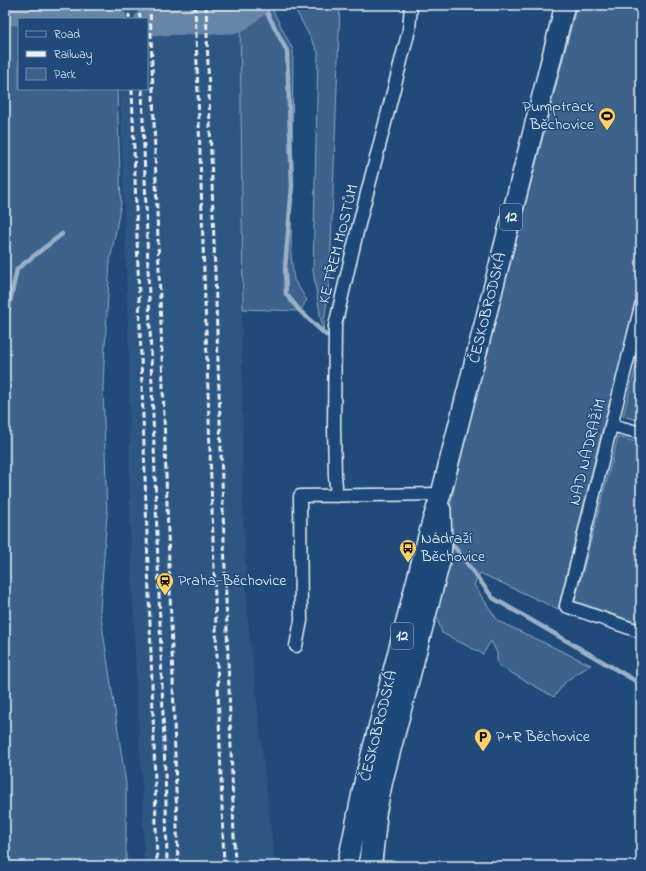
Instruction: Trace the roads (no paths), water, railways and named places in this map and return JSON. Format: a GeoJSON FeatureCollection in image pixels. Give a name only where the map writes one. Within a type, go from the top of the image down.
{"type":"FeatureCollection","features":[{"type":"Feature","properties":{"kind":"highway"},"geometry":{"type":"LineString","coordinates":[[370,866],[374,820]]}},
{"type":"Feature","properties":{"kind":"main road","name":"ČESKOBRODSKÁ"},"geometry":{"type":"LineString","coordinates":[[347,866],[365,778],[431,525],[441,494],[565,5]]}},
{"type":"Feature","properties":{"kind":"main road","name":"ČESKOBRODSKÁ"},"geometry":{"type":"LineString","coordinates":[[365,866],[383,780],[440,562],[442,546],[441,494]]}},
{"type":"Feature","properties":{"kind":"street","name":"KE TŘEM MOSTŮM"},"geometry":{"type":"LineString","coordinates":[[337,496],[334,426],[335,326],[357,232],[409,30],[411,5]]}},
{"type":"Feature","properties":{"kind":"street","name":"NAD NÁDRAŽÍM"},"geometry":{"type":"LineString","coordinates":[[641,306],[566,606],[641,632]]}},
{"type":"Feature","properties":{"kind":"street"},"geometry":{"type":"LineString","coordinates":[[611,425],[641,433]]}},
{"type":"Feature","properties":{"kind":"street"},"geometry":{"type":"LineString","coordinates":[[296,646],[301,621],[300,496],[441,494]]}},
{"type":"Feature","properties":{"kind":"waterway"},"geometry":{"type":"LineString","coordinates":[[148,22],[236,20],[255,5]]}},
{"type":"Feature","properties":{"kind":"waterway"},"geometry":{"type":"LineString","coordinates":[[263,5],[287,51],[292,186],[285,268],[286,294],[300,311],[326,335]]}},
{"type":"Feature","properties":{"kind":"waterway"},"geometry":{"type":"LineString","coordinates":[[5,12],[96,10],[111,18]]}},
{"type":"Feature","properties":{"kind":"waterway"},"geometry":{"type":"LineString","coordinates":[[5,325],[17,269],[62,234]]}},
{"type":"Feature","properties":{"kind":"waterway"},"geometry":{"type":"LineString","coordinates":[[453,545],[493,598],[641,684]]}},
{"type":"Feature","properties":{"kind":"waterway"},"geometry":{"type":"LineString","coordinates":[[5,723],[5,732]]}},
{"type":"Feature","properties":{"kind":"railway"},"geometry":{"type":"LineString","coordinates":[[129,5],[129,18]]}},
{"type":"Feature","properties":{"kind":"railway"},"geometry":{"type":"LineString","coordinates":[[139,5],[140,18]]}},
{"type":"Feature","properties":{"kind":"railway"},"geometry":{"type":"LineString","coordinates":[[150,5],[178,866]]}},
{"type":"Feature","properties":{"kind":"railway"},"geometry":{"type":"LineString","coordinates":[[195,5],[224,866]]}},
{"type":"Feature","properties":{"kind":"railway"},"geometry":{"type":"LineString","coordinates":[[206,5],[235,866]]}},
{"type":"Feature","properties":{"kind":"railway"},"geometry":{"type":"LineString","coordinates":[[132,90],[157,866]]}},
{"type":"Feature","properties":{"kind":"railway"},"geometry":{"type":"LineString","coordinates":[[142,90],[167,866]]}},
{"type":"Feature","properties":{"kind":"place","name":"Pumptrack Běchovice"},"geometry":{"type":"Point","coordinates":[607,131]}},
{"type":"Feature","properties":{"kind":"place","name":"Nádraží Běchovice"},"geometry":{"type":"Point","coordinates":[408,563]}},
{"type":"Feature","properties":{"kind":"place","name":"Praha-Běchovice"},"geometry":{"type":"Point","coordinates":[165,596]}},
{"type":"Feature","properties":{"kind":"place","name":"P+R Běchovice"},"geometry":{"type":"Point","coordinates":[483,752]}}]}
